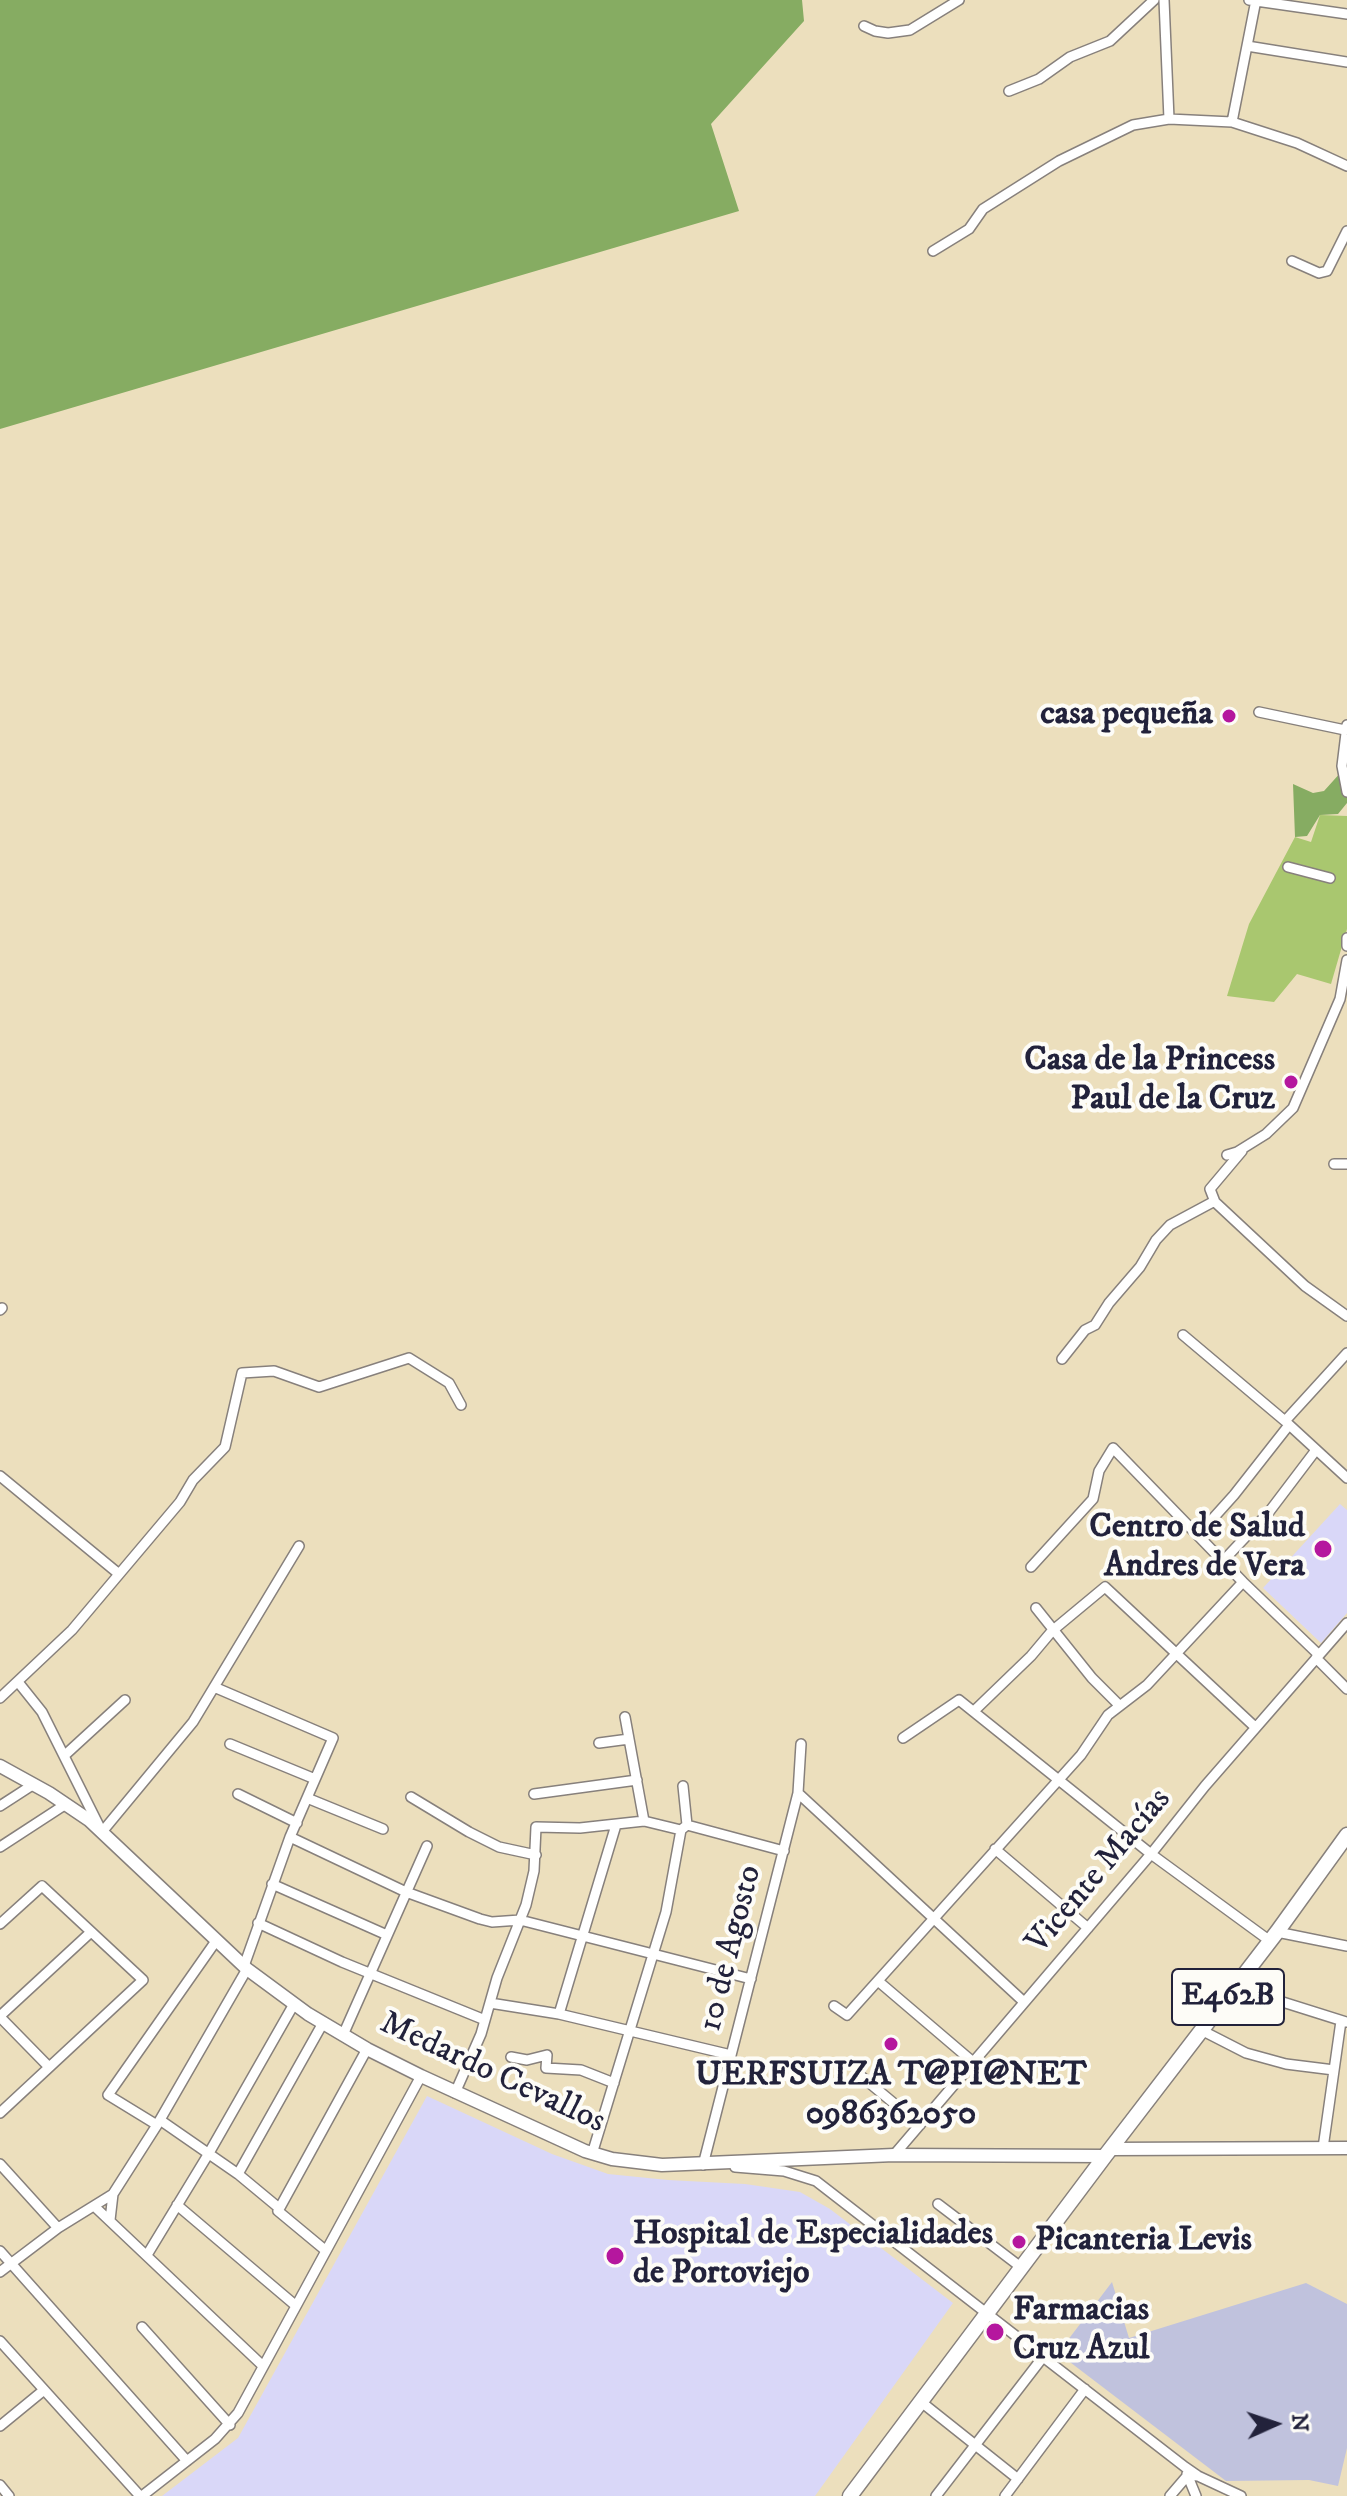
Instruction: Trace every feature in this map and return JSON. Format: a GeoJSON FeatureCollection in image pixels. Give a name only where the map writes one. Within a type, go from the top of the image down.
{"type":"FeatureCollection","features":[{"type":"Feature","properties":{"kind":"main road","name":"E462B"},"geometry":{"type":"LineString","coordinates":[[850,2496],[1107,2153],[1274,1937],[1347,1835]]}},
{"type":"Feature","properties":{"kind":"street"},"geometry":{"type":"LineString","coordinates":[[864,26],[888,33],[910,30],[959,0]]}},
{"type":"Feature","properties":{"kind":"street"},"geometry":{"type":"LineString","coordinates":[[1009,91],[1039,79],[1070,57],[1110,41],[1154,0]]}},
{"type":"Feature","properties":{"kind":"street"},"geometry":{"type":"LineString","coordinates":[[1164,0],[1169,119]]}},
{"type":"Feature","properties":{"kind":"street"},"geometry":{"type":"LineString","coordinates":[[1249,0],[1347,14]]}},
{"type":"Feature","properties":{"kind":"street"},"geometry":{"type":"LineString","coordinates":[[1232,122],[1256,0]]}},
{"type":"Feature","properties":{"kind":"street"},"geometry":{"type":"LineString","coordinates":[[1247,46],[1347,62]]}},
{"type":"Feature","properties":{"kind":"street"},"geometry":{"type":"LineString","coordinates":[[933,251],[969,229],[983,209],[1059,161],[1122,130],[1169,119],[1232,122],[1297,143],[1347,166]]}},
{"type":"Feature","properties":{"kind":"street"},"geometry":{"type":"LineString","coordinates":[[1292,261],[1319,273],[1327,271],[1347,231]]}},
{"type":"Feature","properties":{"kind":"street"},"geometry":{"type":"LineString","coordinates":[[1259,712],[1346,727],[1342,766],[1347,792]]}},
{"type":"Feature","properties":{"kind":"street"},"geometry":{"type":"LineString","coordinates":[[1288,867],[1330,878]]}},
{"type":"Feature","properties":{"kind":"street"},"geometry":{"type":"LineString","coordinates":[[1347,938],[1347,946]]}},
{"type":"Feature","properties":{"kind":"street"},"geometry":{"type":"LineString","coordinates":[[1227,1155],[1266,1134],[1293,1108],[1340,999],[1347,960]]}},
{"type":"Feature","properties":{"kind":"street"},"geometry":{"type":"LineString","coordinates":[[1244,1148],[1210,1189],[1211,1199],[1287,1271],[1347,1316]]}},
{"type":"Feature","properties":{"kind":"street"},"geometry":{"type":"LineString","coordinates":[[1334,1164],[1347,1164]]}},
{"type":"Feature","properties":{"kind":"street"},"geometry":{"type":"LineString","coordinates":[[1062,1359],[1085,1330],[1095,1325],[1170,1225],[1213,1202]]}},
{"type":"Feature","properties":{"kind":"street"},"geometry":{"type":"LineString","coordinates":[[1183,1335],[1347,1478]]}},
{"type":"Feature","properties":{"kind":"street"},"geometry":{"type":"LineString","coordinates":[[1198,1535],[1234,1495],[1287,1423],[1347,1353]]}},
{"type":"Feature","properties":{"kind":"street"},"geometry":{"type":"LineString","coordinates":[[0,1698],[72,1630],[180,1502],[193,1480],[225,1447],[242,1373],[274,1371],[319,1387],[409,1358],[449,1383],[461,1405]]}},
{"type":"Feature","properties":{"kind":"street"},"geometry":{"type":"LineString","coordinates":[[1031,1567],[1093,1499],[1099,1471],[1113,1448],[1347,1689]]}},
{"type":"Feature","properties":{"kind":"street"},"geometry":{"type":"LineString","coordinates":[[1223,1561],[1269,1512],[1316,1450]]}},
{"type":"Feature","properties":{"kind":"street"},"geometry":{"type":"LineString","coordinates":[[0,1476],[119,1574]]}},
{"type":"Feature","properties":{"kind":"street"},"geometry":{"type":"LineString","coordinates":[[18,1682],[42,1712],[102,1832],[193,1722],[299,1546]]}},
{"type":"Feature","properties":{"kind":"street"},"geometry":{"type":"LineString","coordinates":[[834,2006],[847,2015],[1081,1755],[1098,1728],[1119,1705],[1147,1685],[1243,1582]]}},
{"type":"Feature","properties":{"kind":"street"},"geometry":{"type":"LineString","coordinates":[[974,1711],[1031,1656],[1052,1631],[1105,1587],[1255,1727]]}},
{"type":"Feature","properties":{"kind":"street"},"geometry":{"type":"LineString","coordinates":[[1036,1608],[1092,1678],[1119,1705]]}},
{"type":"Feature","properties":{"kind":"street","name":"Vicente Macías"},"geometry":{"type":"LineString","coordinates":[[894,2155],[1255,1727],[1347,1623]]}},
{"type":"Feature","properties":{"kind":"street"},"geometry":{"type":"LineString","coordinates":[[110,2220],[113,2194],[246,1968],[272,1884],[333,1738],[214,1687]]}},
{"type":"Feature","properties":{"kind":"street"},"geometry":{"type":"LineString","coordinates":[[65,1755],[125,1700]]}},
{"type":"Feature","properties":{"kind":"street"},"geometry":{"type":"LineString","coordinates":[[903,1738],[959,1700],[1151,1854],[1274,1937],[1347,1946]]}},
{"type":"Feature","properties":{"kind":"street"},"geometry":{"type":"LineString","coordinates":[[625,1717],[644,1821]]}},
{"type":"Feature","properties":{"kind":"street"},"geometry":{"type":"LineString","coordinates":[[599,1743],[629,1739]]}},
{"type":"Feature","properties":{"kind":"street"},"geometry":{"type":"LineString","coordinates":[[230,1744],[315,1779]]}},
{"type":"Feature","properties":{"kind":"street","name":"10 de Agosto"},"geometry":{"type":"LineString","coordinates":[[706,2165],[798,1793],[801,1744]]}},
{"type":"Feature","properties":{"kind":"street","name":"Medardo Cevallos"},"geometry":{"type":"LineString","coordinates":[[0,1766],[66,1804],[102,1832],[246,1968],[294,2004],[367,2049],[455,2093],[592,2154],[646,2164],[706,2165],[894,2155],[1347,2148]]}},
{"type":"Feature","properties":{"kind":"street"},"geometry":{"type":"LineString","coordinates":[[534,1794],[637,1780]]}},
{"type":"Feature","properties":{"kind":"street"},"geometry":{"type":"LineString","coordinates":[[0,1806],[34,1784]]}},
{"type":"Feature","properties":{"kind":"street"},"geometry":{"type":"LineString","coordinates":[[592,2154],[674,1880],[684,1827],[683,1786]]}},
{"type":"Feature","properties":{"kind":"street"},"geometry":{"type":"LineString","coordinates":[[798,1793],[1024,2002]]}},
{"type":"Feature","properties":{"kind":"street"},"geometry":{"type":"LineString","coordinates":[[238,1794],[297,1823]]}},
{"type":"Feature","properties":{"kind":"street"},"geometry":{"type":"LineString","coordinates":[[411,1797],[499,1847],[536,1855]]}},
{"type":"Feature","properties":{"kind":"street"},"geometry":{"type":"LineString","coordinates":[[307,1798],[383,1829]]}},
{"type":"Feature","properties":{"kind":"street"},"geometry":{"type":"LineString","coordinates":[[0,1847],[66,1804]]}},
{"type":"Feature","properties":{"kind":"street"},"geometry":{"type":"LineString","coordinates":[[455,2093],[485,2020],[530,1888],[536,1855],[536,1827],[580,1828],[644,1821],[684,1827],[784,1851]]}},
{"type":"Feature","properties":{"kind":"street"},"geometry":{"type":"LineString","coordinates":[[559,2014],[616,1825]]}},
{"type":"Feature","properties":{"kind":"street"},"geometry":{"type":"LineString","coordinates":[[290,1837],[406,1892],[492,1922],[520,1920],[751,1979]]}},
{"type":"Feature","properties":{"kind":"street"},"geometry":{"type":"LineString","coordinates":[[343,2035],[427,1846]]}},
{"type":"Feature","properties":{"kind":"street"},"geometry":{"type":"LineString","coordinates":[[995,1849],[1088,1928]]}},
{"type":"Feature","properties":{"kind":"street"},"geometry":{"type":"LineString","coordinates":[[272,1884],[387,1935]]}},
{"type":"Feature","properties":{"kind":"street"},"geometry":{"type":"LineString","coordinates":[[0,1924],[42,1886],[143,1980],[0,2113]]}},
{"type":"Feature","properties":{"kind":"street"},"geometry":{"type":"LineString","coordinates":[[258,1923],[485,2020]]}},
{"type":"Feature","properties":{"kind":"street"},"geometry":{"type":"LineString","coordinates":[[49,2067],[0,2016],[91,1932]]}},
{"type":"Feature","properties":{"kind":"street"},"geometry":{"type":"LineString","coordinates":[[216,1941],[108,2095],[209,2153],[279,2208],[278,2211],[325,2250]]}},
{"type":"Feature","properties":{"kind":"street"},"geometry":{"type":"LineString","coordinates":[[878,1981],[973,2062]]}},
{"type":"Feature","properties":{"kind":"street"},"geometry":{"type":"LineString","coordinates":[[1235,1987],[1344,2022],[1323,2148]]}},
{"type":"Feature","properties":{"kind":"street"},"geometry":{"type":"LineString","coordinates":[[490,2003],[631,2029],[731,2055]]}},
{"type":"Feature","properties":{"kind":"street"},"geometry":{"type":"LineString","coordinates":[[147,2255],[294,2004]]}},
{"type":"Feature","properties":{"kind":"street"},"geometry":{"type":"LineString","coordinates":[[238,2174],[323,2023]]}},
{"type":"Feature","properties":{"kind":"street"},"geometry":{"type":"LineString","coordinates":[[1203,2031],[1246,2053],[1286,2064],[1334,2070]]}},
{"type":"Feature","properties":{"kind":"street"},"geometry":{"type":"LineString","coordinates":[[279,2208],[367,2049]]}},
{"type":"Feature","properties":{"kind":"street"},"geometry":{"type":"LineString","coordinates":[[511,2057],[527,2060],[547,2055],[546,2068],[581,2070],[614,2083]]}},
{"type":"Feature","properties":{"kind":"street"},"geometry":{"type":"LineString","coordinates":[[0,2341],[141,2496],[230,2425],[246,2401],[421,2076]]}},
{"type":"Feature","properties":{"kind":"street"},"geometry":{"type":"LineString","coordinates":[[861,2076],[920,2125]]}},
{"type":"Feature","properties":{"kind":"street"},"geometry":{"type":"LineString","coordinates":[[816,2181],[810,2170],[820,2158]]}},
{"type":"Feature","properties":{"kind":"street"},"geometry":{"type":"LineString","coordinates":[[0,2164],[58,2228]]}},
{"type":"Feature","properties":{"kind":"street"},"geometry":{"type":"LineString","coordinates":[[706,2165],[775,2170],[816,2181],[1190,2473],[1241,2496]]}},
{"type":"Feature","properties":{"kind":"street"},"geometry":{"type":"LineString","coordinates":[[0,2272],[58,2228],[113,2194]]}},
{"type":"Feature","properties":{"kind":"street"},"geometry":{"type":"LineString","coordinates":[[938,2204],[1022,2268]]}},
{"type":"Feature","properties":{"kind":"street"},"geometry":{"type":"LineString","coordinates":[[177,2205],[295,2305]]}},
{"type":"Feature","properties":{"kind":"street"},"geometry":{"type":"LineString","coordinates":[[94,2206],[263,2366]]}},
{"type":"Feature","properties":{"kind":"street"},"geometry":{"type":"LineString","coordinates":[[0,2251],[187,2461]]}},
{"type":"Feature","properties":{"kind":"street"},"geometry":{"type":"LineString","coordinates":[[142,2327],[230,2425]]}},
{"type":"Feature","properties":{"kind":"street"},"geometry":{"type":"LineString","coordinates":[[936,2496],[1043,2357]]}},
{"type":"Feature","properties":{"kind":"street"},"geometry":{"type":"LineString","coordinates":[[1008,2495],[1085,2389]]}},
{"type":"Feature","properties":{"kind":"street"},"geometry":{"type":"LineString","coordinates":[[0,2426],[44,2390]]}},
{"type":"Feature","properties":{"kind":"street"},"geometry":{"type":"LineString","coordinates":[[920,2401],[1018,2479]]}},
{"type":"Feature","properties":{"kind":"street"},"geometry":{"type":"LineString","coordinates":[[1170,2496],[1190,2473]]}},
{"type":"Feature","properties":{"kind":"street"},"geometry":{"type":"LineString","coordinates":[[1190,2473],[1196,2496]]}},
{"type":"Feature","properties":{"kind":"street"},"geometry":{"type":"LineString","coordinates":[[0,2485],[9,2496]]}},
{"type":"Feature","properties":{"kind":"shaded area","name":"Centro de Salud Andres de Vera"},"geometry":{"type":"Polygon","coordinates":[[[1340,1504],[1347,1510],[1347,1613],[1321,1643],[1263,1588],[1340,1504]]]}},
{"type":"Feature","properties":{"kind":"shaded area","name":"Hospital de Especialidades de Portoviejo"},"geometry":{"type":"Polygon","coordinates":[[[427,2096],[552,2154],[608,2174],[745,2184],[800,2192],[830,2209],[953,2303],[815,2496],[162,2496],[238,2438],[427,2096]]]}},
{"type":"Feature","properties":{"kind":"shaded area"},"geometry":{"type":"Polygon","coordinates":[[[1112,2282],[1129,2338],[1306,2283],[1347,2304],[1347,2448],[1338,2486],[1309,2480],[1226,2481],[1058,2353],[1112,2282]]]}},
{"type":"Feature","properties":{"kind":"green space"},"geometry":{"type":"Polygon","coordinates":[[[0,0],[802,0],[804,21],[711,124],[739,211],[0,429],[0,0]]]}},
{"type":"Feature","properties":{"kind":"green space"},"geometry":{"type":"Polygon","coordinates":[[[1342,771],[1347,780],[1347,803],[1338,814],[1320,815],[1307,836],[1295,837],[1293,784],[1313,793],[1324,791],[1342,771]]]}},
{"type":"Feature","properties":{"kind":"green space"},"geometry":{"type":"Polygon","coordinates":[[[1320,815],[1347,816],[1347,929],[1331,984],[1297,974],[1274,1002],[1227,996],[1249,924],[1295,837],[1311,842],[1320,815]]]}},
{"type":"Feature","properties":{"kind":"place","name":"casa pequeña"},"geometry":{"type":"Point","coordinates":[1229,716]}},
{"type":"Feature","properties":{"kind":"place","name":"Casa de la Princess Paul de la Cruz"},"geometry":{"type":"Point","coordinates":[1291,1082]}},
{"type":"Feature","properties":{"kind":"place","name":"Centro de Salud Andres de Vera"},"geometry":{"type":"Point","coordinates":[1323,1549]}},
{"type":"Feature","properties":{"kind":"place","name":"UERFSUIZA T@PI@NET 0986362050"},"geometry":{"type":"Point","coordinates":[891,2044]}},
{"type":"Feature","properties":{"kind":"place","name":"Picanteria Levis"},"geometry":{"type":"Point","coordinates":[1019,2242]}},
{"type":"Feature","properties":{"kind":"place","name":"Hospital de Especialidades de Portoviejo"},"geometry":{"type":"Point","coordinates":[615,2256]}},
{"type":"Feature","properties":{"kind":"place","name":"Farmacias Cruz Azul"},"geometry":{"type":"Point","coordinates":[995,2332]}}]}
